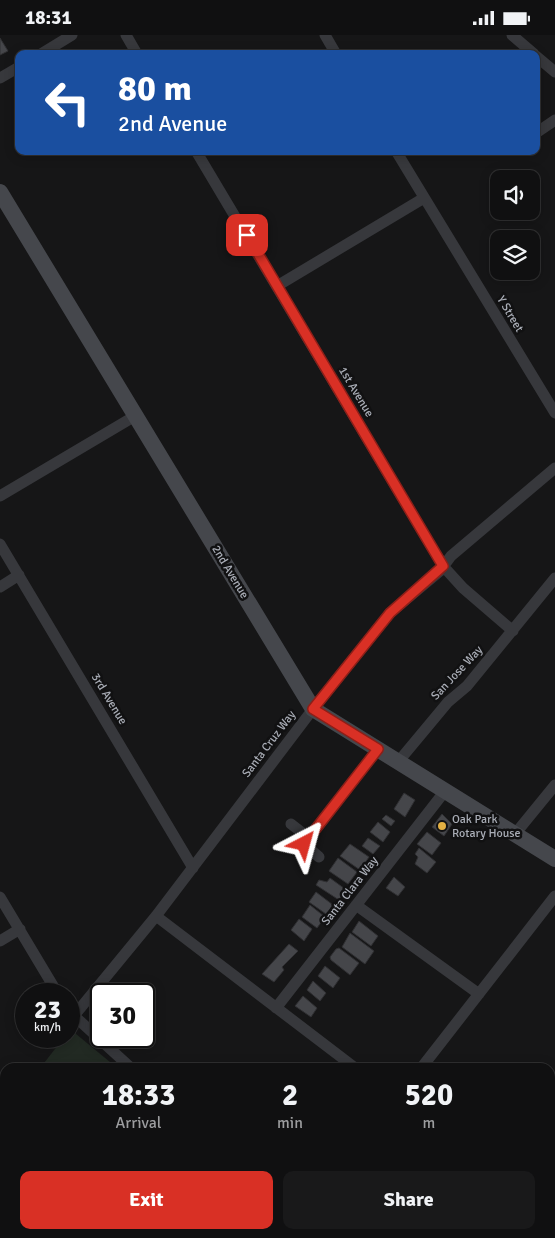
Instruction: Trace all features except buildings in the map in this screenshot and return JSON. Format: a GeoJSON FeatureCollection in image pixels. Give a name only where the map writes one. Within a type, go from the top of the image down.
{"type":"FeatureCollection","features":[{"type":"Feature","properties":{"kind":"street"},"geometry":{"type":"LineString","coordinates":[[47,50],[72,35]]}},
{"type":"Feature","properties":{"kind":"street"},"geometry":{"type":"LineString","coordinates":[[126,35],[135,50]]}},
{"type":"Feature","properties":{"kind":"street"},"geometry":{"type":"LineString","coordinates":[[325,35],[334,50]]}},
{"type":"Feature","properties":{"kind":"street"},"geometry":{"type":"LineString","coordinates":[[512,35],[529,50]]}},
{"type":"Feature","properties":{"kind":"street"},"geometry":{"type":"LineString","coordinates":[[540,59],[555,72]]}},
{"type":"Feature","properties":{"kind":"street"},"geometry":{"type":"LineString","coordinates":[[0,78],[15,69]]}},
{"type":"Feature","properties":{"kind":"street"},"geometry":{"type":"LineString","coordinates":[[540,130],[555,120]]}},
{"type":"Feature","properties":{"kind":"street","name":"1st Avenue"},"geometry":{"type":"LineString","coordinates":[[198,155],[443,566],[463,588],[512,631]]}},
{"type":"Feature","properties":{"kind":"street","name":"Y Street"},"geometry":{"type":"LineString","coordinates":[[398,155],[555,413]]}},
{"type":"Feature","properties":{"kind":"street","name":"2nd Avenue"},"geometry":{"type":"LineString","coordinates":[[0,192],[313,709],[555,859]]}},
{"type":"Feature","properties":{"kind":"street"},"geometry":{"type":"LineString","coordinates":[[277,286],[424,198]]}},
{"type":"Feature","properties":{"kind":"street"},"geometry":{"type":"LineString","coordinates":[[0,496],[135,416]]}},
{"type":"Feature","properties":{"kind":"street","name":"Santa Cruz Way"},"geometry":{"type":"LineString","coordinates":[[80,1004],[156,916],[313,709],[390,613],[443,566],[451,556],[555,468]]}},
{"type":"Feature","properties":{"kind":"street","name":"3rd Avenue"},"geometry":{"type":"LineString","coordinates":[[0,544],[193,868]]}},
{"type":"Feature","properties":{"kind":"street"},"geometry":{"type":"LineString","coordinates":[[0,587],[19,575]]}},
{"type":"Feature","properties":{"kind":"street","name":"San Jose Way"},"geometry":{"type":"LineString","coordinates":[[398,762],[448,703],[467,686],[555,578]]}},
{"type":"Feature","properties":{"kind":"street"},"geometry":{"type":"LineString","coordinates":[[319,857],[304,844],[378,749]]}},
{"type":"Feature","properties":{"kind":"street"},"geometry":{"type":"LineString","coordinates":[[515,834],[555,785]]}},
{"type":"Feature","properties":{"kind":"street","name":"Santa Clara Way"},"geometry":{"type":"LineString","coordinates":[[276,1008],[445,791]]}},
{"type":"Feature","properties":{"kind":"street"},"geometry":{"type":"LineString","coordinates":[[290,824],[309,838]]}},
{"type":"Feature","properties":{"kind":"street"},"geometry":{"type":"LineString","coordinates":[[425,1063],[555,895]]}},
{"type":"Feature","properties":{"kind":"street"},"geometry":{"type":"LineString","coordinates":[[0,897],[52,983]]}},
{"type":"Feature","properties":{"kind":"street"},"geometry":{"type":"LineString","coordinates":[[356,905],[479,994]]}},
{"type":"Feature","properties":{"kind":"street"},"geometry":{"type":"LineString","coordinates":[[156,916],[349,1063]]}},
{"type":"Feature","properties":{"kind":"street"},"geometry":{"type":"LineString","coordinates":[[0,941],[20,929]]}},
{"type":"Feature","properties":{"kind":"street"},"geometry":{"type":"LineString","coordinates":[[80,1022],[126,1063]]}},
{"type":"Feature","properties":{"kind":"shaded area"},"geometry":{"type":"Polygon","coordinates":[[[80,1037],[90,1046],[90,1048],[93,1048],[111,1063],[44,1063],[56,1048],[80,1048],[80,1037]]]}},
{"type":"Feature","properties":{"kind":"place","name":"Oak Park Rotary House"},"geometry":{"type":"Point","coordinates":[442,826]}},
{"type":"Feature","properties":{"kind":"route"},"geometry":{"type":"LineString","coordinates":[[247,235],[443,566],[440,571],[390,613],[313,709],[378,749],[304,844]]}}]}
